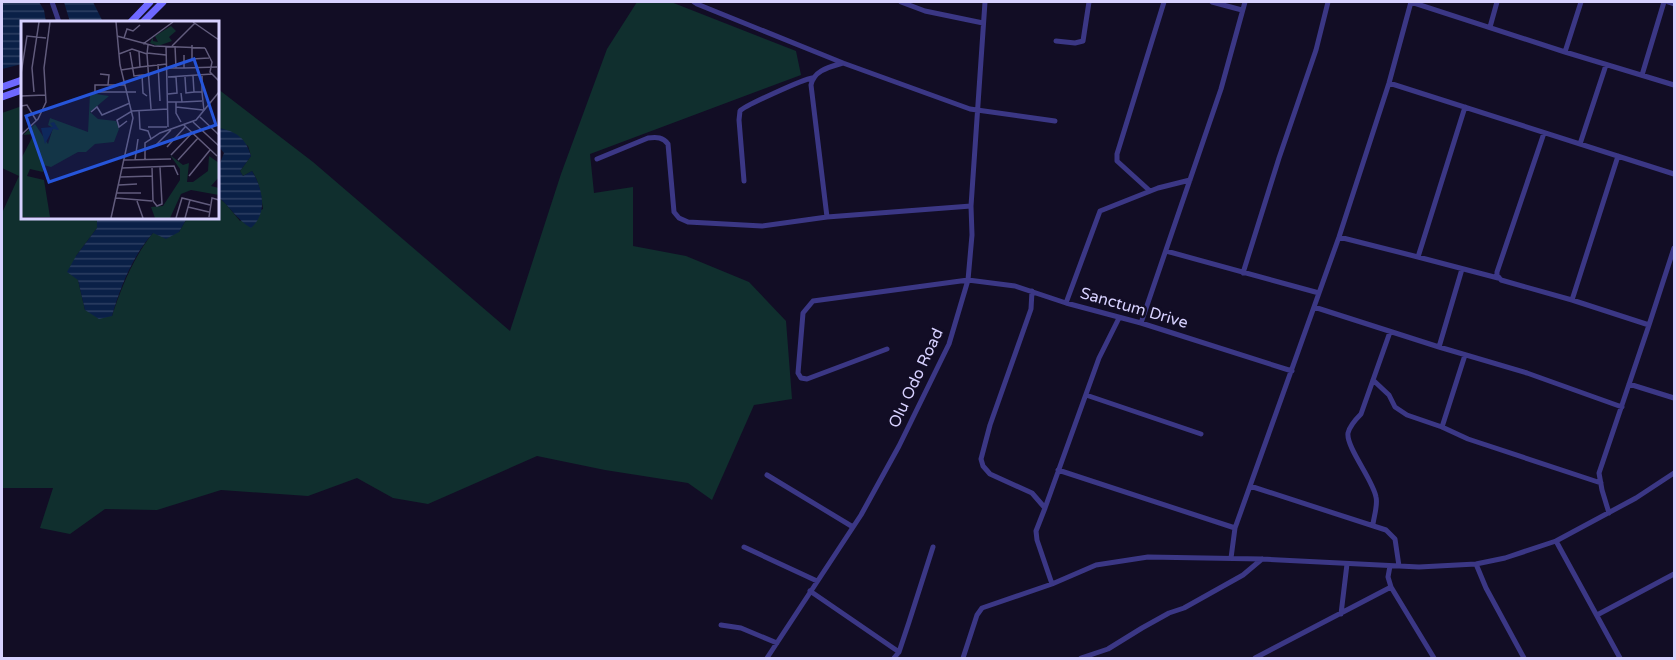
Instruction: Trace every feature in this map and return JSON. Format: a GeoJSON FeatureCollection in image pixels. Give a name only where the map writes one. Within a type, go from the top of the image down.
{"type":"FeatureCollection","features":[{"type":"Feature","properties":{"kind":"main road"},"geometry":{"type":"LineString","coordinates":[[132,21],[150,2]]}},
{"type":"Feature","properties":{"kind":"main road"},"geometry":{"type":"LineString","coordinates":[[144,21],[163,2]]}},
{"type":"Feature","properties":{"kind":"main road"},"geometry":{"type":"LineString","coordinates":[[2,87],[21,80]]}},
{"type":"Feature","properties":{"kind":"main road"},"geometry":{"type":"LineString","coordinates":[[2,97],[21,90]]}},
{"type":"Feature","properties":{"kind":"street"},"geometry":{"type":"LineString","coordinates":[[52,2],[59,21]]}},
{"type":"Feature","properties":{"kind":"street"},"geometry":{"type":"LineString","coordinates":[[694,2],[843,63],[978,111],[1055,121]]}},
{"type":"Feature","properties":{"kind":"street"},"geometry":{"type":"LineString","coordinates":[[902,2],[925,11],[983,23]]}},
{"type":"Feature","properties":{"kind":"street","name":"Olu Odo Road"},"geometry":{"type":"LineString","coordinates":[[766,658],[853,527],[899,446],[949,344],[968,280],[985,2]]}},
{"type":"Feature","properties":{"kind":"street"},"geometry":{"type":"LineString","coordinates":[[1056,41],[1075,43],[1083,41],[1089,2]]}},
{"type":"Feature","properties":{"kind":"street"},"geometry":{"type":"LineString","coordinates":[[1150,191],[1121,166],[1117,161],[1117,154],[1164,2]]}},
{"type":"Feature","properties":{"kind":"street"},"geometry":{"type":"LineString","coordinates":[[1212,2],[1242,10]]}},
{"type":"Feature","properties":{"kind":"street"},"geometry":{"type":"LineString","coordinates":[[1141,323],[1221,89],[1245,2]]}},
{"type":"Feature","properties":{"kind":"street"},"geometry":{"type":"LineString","coordinates":[[1244,273],[1279,158],[1316,50],[1328,2]]}},
{"type":"Feature","properties":{"kind":"street"},"geometry":{"type":"LineString","coordinates":[[1231,558],[1235,528],[1340,237],[1389,83],[1411,2],[1674,85]]}},
{"type":"Feature","properties":{"kind":"street"},"geometry":{"type":"LineString","coordinates":[[1490,27],[1497,2]]}},
{"type":"Feature","properties":{"kind":"street"},"geometry":{"type":"LineString","coordinates":[[1565,52],[1581,2]]}},
{"type":"Feature","properties":{"kind":"street"},"geometry":{"type":"LineString","coordinates":[[1642,75],[1666,2],[1674,4]]}},
{"type":"Feature","properties":{"kind":"street"},"geometry":{"type":"LineString","coordinates":[[744,181],[740,111],[748,104],[769,97],[805,79],[812,78],[818,72],[843,63]]}},
{"type":"Feature","properties":{"kind":"street"},"geometry":{"type":"LineString","coordinates":[[1580,144],[1606,64]]}},
{"type":"Feature","properties":{"kind":"street"},"geometry":{"type":"LineString","coordinates":[[812,78],[827,217]]}},
{"type":"Feature","properties":{"kind":"street"},"geometry":{"type":"LineString","coordinates":[[1389,83],[1674,174]]}},
{"type":"Feature","properties":{"kind":"street"},"geometry":{"type":"LineString","coordinates":[[1418,257],[1465,107]]}},
{"type":"Feature","properties":{"kind":"street"},"geometry":{"type":"LineString","coordinates":[[1499,278],[1497,272],[1544,133]]}},
{"type":"Feature","properties":{"kind":"street"},"geometry":{"type":"LineString","coordinates":[[597,159],[648,138],[657,137],[664,140],[668,144],[674,212],[679,218],[688,222],[762,226],[827,217],[971,206]]}},
{"type":"Feature","properties":{"kind":"street"},"geometry":{"type":"LineString","coordinates":[[1572,300],[1618,156]]}},
{"type":"Feature","properties":{"kind":"street"},"geometry":{"type":"LineString","coordinates":[[1066,303],[1100,211],[1150,191],[1190,180]]}},
{"type":"Feature","properties":{"kind":"street"},"geometry":{"type":"LineString","coordinates":[[1340,237],[1499,278],[1649,326]]}},
{"type":"Feature","properties":{"kind":"street"},"geometry":{"type":"LineString","coordinates":[[1166,251],[1319,293]]}},
{"type":"Feature","properties":{"kind":"street"},"geometry":{"type":"LineString","coordinates":[[1609,513],[1599,474],[1674,252]]}},
{"type":"Feature","properties":{"kind":"street"},"geometry":{"type":"LineString","coordinates":[[1439,347],[1462,269]]}},
{"type":"Feature","properties":{"kind":"street","name":"Sanctum Drive"},"geometry":{"type":"LineString","coordinates":[[887,350],[807,379],[801,378],[798,373],[803,313],[813,301],[968,280],[1016,286],[1292,371]]}},
{"type":"Feature","properties":{"kind":"street"},"geometry":{"type":"LineString","coordinates":[[1032,291],[1031,309],[990,425],[981,459],[983,466],[990,474],[1032,494],[1045,508]]}},
{"type":"Feature","properties":{"kind":"street"},"geometry":{"type":"LineString","coordinates":[[1314,307],[1527,373],[1622,407]]}},
{"type":"Feature","properties":{"kind":"street"},"geometry":{"type":"LineString","coordinates":[[1052,584],[1036,531],[1099,358],[1119,318]]}},
{"type":"Feature","properties":{"kind":"street"},"geometry":{"type":"LineString","coordinates":[[1373,524],[1377,498],[1349,441],[1348,433],[1361,414],[1390,332]]}},
{"type":"Feature","properties":{"kind":"street"},"geometry":{"type":"LineString","coordinates":[[1442,427],[1465,355]]}},
{"type":"Feature","properties":{"kind":"street"},"geometry":{"type":"LineString","coordinates":[[1373,380],[1389,395],[1399,411],[1468,439],[1601,483]]}},
{"type":"Feature","properties":{"kind":"street"},"geometry":{"type":"LineString","coordinates":[[1629,384],[1674,398]]}},
{"type":"Feature","properties":{"kind":"street"},"geometry":{"type":"LineString","coordinates":[[1086,395],[1201,434]]}},
{"type":"Feature","properties":{"kind":"street"},"geometry":{"type":"LineString","coordinates":[[1059,470],[1235,528]]}},
{"type":"Feature","properties":{"kind":"street"},"geometry":{"type":"LineString","coordinates":[[963,658],[977,615],[982,608],[1052,584],[1096,565],[1148,557],[1262,559],[1419,567],[1476,564],[1505,558],[1556,541],[1636,498],[1674,473]]}},
{"type":"Feature","properties":{"kind":"street"},"geometry":{"type":"LineString","coordinates":[[767,475],[853,527]]}},
{"type":"Feature","properties":{"kind":"street"},"geometry":{"type":"LineString","coordinates":[[1250,486],[1373,524],[1390,532],[1395,539],[1399,566]]}},
{"type":"Feature","properties":{"kind":"street"},"geometry":{"type":"LineString","coordinates":[[1556,541],[1620,658]]}},
{"type":"Feature","properties":{"kind":"street"},"geometry":{"type":"LineString","coordinates":[[744,547],[817,581]]}},
{"type":"Feature","properties":{"kind":"street"},"geometry":{"type":"LineString","coordinates":[[894,658],[899,652],[933,547]]}},
{"type":"Feature","properties":{"kind":"street"},"geometry":{"type":"LineString","coordinates":[[1081,658],[1114,646],[1142,628],[1184,608],[1243,575],[1262,559]]}},
{"type":"Feature","properties":{"kind":"street"},"geometry":{"type":"LineString","coordinates":[[1341,614],[1347,564]]}},
{"type":"Feature","properties":{"kind":"street"},"geometry":{"type":"LineString","coordinates":[[1476,564],[1486,588],[1524,658]]}},
{"type":"Feature","properties":{"kind":"street"},"geometry":{"type":"LineString","coordinates":[[1390,566],[1388,577],[1391,587],[1432,658]]}},
{"type":"Feature","properties":{"kind":"street"},"geometry":{"type":"LineString","coordinates":[[1597,615],[1674,574]]}},
{"type":"Feature","properties":{"kind":"street"},"geometry":{"type":"LineString","coordinates":[[1255,658],[1391,587]]}},
{"type":"Feature","properties":{"kind":"street"},"geometry":{"type":"LineString","coordinates":[[810,591],[899,652]]}},
{"type":"Feature","properties":{"kind":"street"},"geometry":{"type":"LineString","coordinates":[[721,625],[741,628],[777,643]]}},
{"type":"Feature","properties":{"kind":"green space"},"geometry":{"type":"Polygon","coordinates":[[[637,2],[671,2],[796,51],[801,75],[590,154],[594,193],[633,187],[633,246],[686,256],[749,282],[786,321],[792,399],[754,405],[712,500],[688,483],[605,470],[537,456],[428,504],[393,498],[357,478],[308,496],[221,490],[157,510],[105,509],[70,534],[40,528],[53,488],[3,488],[2,499],[2,213],[19,176],[2,168],[2,113],[21,106],[21,219],[97,219],[97,228],[76,256],[78,280],[85,310],[112,316],[129,273],[153,233],[179,232],[186,219],[219,219],[219,198],[240,221],[263,209],[261,194],[252,171],[243,176],[240,171],[251,156],[248,146],[219,128],[219,90],[313,162],[510,331],[561,174],[607,49],[637,2]]]}},
{"type":"Feature","properties":{"kind":"water"},"geometry":{"type":"Polygon","coordinates":[[[2,2],[39,2],[44,10],[46,21],[21,21],[21,64],[2,69],[2,2]]]}},
{"type":"Feature","properties":{"kind":"water"},"geometry":{"type":"Polygon","coordinates":[[[64,2],[93,2],[102,21],[70,21],[64,2]]]}},
{"type":"Feature","properties":{"kind":"water"},"geometry":{"type":"Polygon","coordinates":[[[219,128],[239,136],[246,144],[251,156],[240,171],[243,176],[252,171],[259,185],[262,208],[251,228],[219,198],[219,166],[224,153],[220,148],[219,128]]]}},
{"type":"Feature","properties":{"kind":"water"},"geometry":{"type":"Polygon","coordinates":[[[97,219],[186,219],[179,232],[166,239],[153,233],[139,251],[128,272],[112,316],[99,319],[85,310],[78,280],[67,272],[97,228],[97,219]]]}}]}
